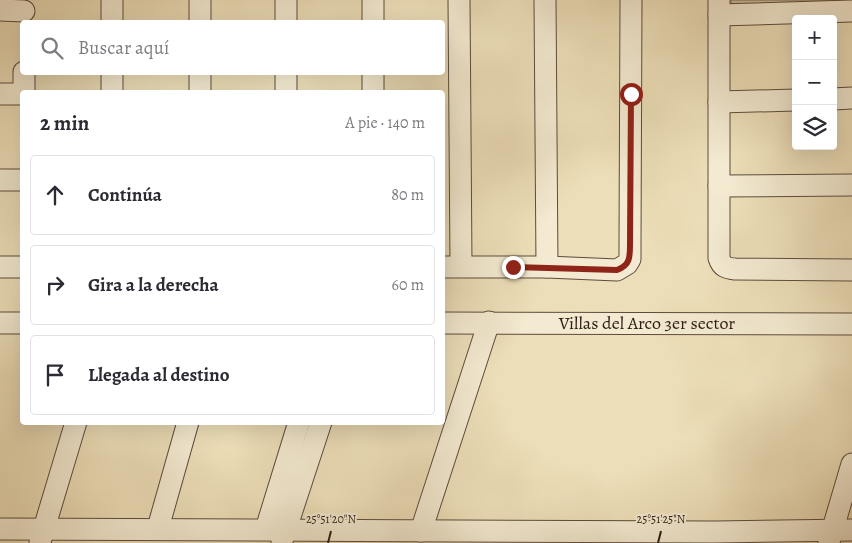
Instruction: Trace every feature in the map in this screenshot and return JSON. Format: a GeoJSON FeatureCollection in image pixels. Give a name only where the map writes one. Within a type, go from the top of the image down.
{"type":"FeatureCollection","features":[{"type":"Feature","properties":{"kind":"street"},"geometry":{"type":"LineString","coordinates":[[112,0],[112,20]]}},
{"type":"Feature","properties":{"kind":"street"},"geometry":{"type":"LineString","coordinates":[[200,0],[200,20]]}},
{"type":"Feature","properties":{"kind":"street"},"geometry":{"type":"LineString","coordinates":[[286,0],[286,20]]}},
{"type":"Feature","properties":{"kind":"street"},"geometry":{"type":"LineString","coordinates":[[373,0],[373,20]]}},
{"type":"Feature","properties":{"kind":"street"},"geometry":{"type":"LineString","coordinates":[[459,0],[452,267],[547,267],[617,270],[624,268],[630,259],[632,0]]}},
{"type":"Feature","properties":{"kind":"street"},"geometry":{"type":"LineString","coordinates":[[545,0],[547,267]]}},
{"type":"Feature","properties":{"kind":"street"},"geometry":{"type":"LineString","coordinates":[[852,11],[719,7],[718,258],[725,268],[734,269],[852,270]]}},
{"type":"Feature","properties":{"kind":"street"},"geometry":{"type":"LineString","coordinates":[[0,10],[24,11]]}},
{"type":"Feature","properties":{"kind":"street"},"geometry":{"type":"LineString","coordinates":[[23,90],[24,75]]}},
{"type":"Feature","properties":{"kind":"street"},"geometry":{"type":"LineString","coordinates":[[112,75],[112,90]]}},
{"type":"Feature","properties":{"kind":"street"},"geometry":{"type":"LineString","coordinates":[[200,75],[200,90]]}},
{"type":"Feature","properties":{"kind":"street"},"geometry":{"type":"LineString","coordinates":[[286,75],[286,90]]}},
{"type":"Feature","properties":{"kind":"street"},"geometry":{"type":"LineString","coordinates":[[373,75],[373,90]]}},
{"type":"Feature","properties":{"kind":"street"},"geometry":{"type":"LineString","coordinates":[[0,94],[20,93]]}},
{"type":"Feature","properties":{"kind":"street"},"geometry":{"type":"LineString","coordinates":[[837,99],[852,98]]}},
{"type":"Feature","properties":{"kind":"street"},"geometry":{"type":"LineString","coordinates":[[719,102],[792,100]]}},
{"type":"Feature","properties":{"kind":"street"},"geometry":{"type":"LineString","coordinates":[[0,180],[20,180]]}},
{"type":"Feature","properties":{"kind":"street"},"geometry":{"type":"LineString","coordinates":[[719,186],[852,185]]}},
{"type":"Feature","properties":{"kind":"street"},"geometry":{"type":"LineString","coordinates":[[0,266],[20,267]]}},
{"type":"Feature","properties":{"kind":"street"},"geometry":{"type":"LineString","coordinates":[[421,531],[489,322]]}},
{"type":"Feature","properties":{"kind":"street"},"geometry":{"type":"LineString","coordinates":[[0,323],[20,323]]}},
{"type":"Feature","properties":{"kind":"street","name":"Villas del Arco 3er sector"},"geometry":{"type":"LineString","coordinates":[[445,323],[852,324]]}},
{"type":"Feature","properties":{"kind":"street"},"geometry":{"type":"LineString","coordinates":[[42,536],[75,425]]}},
{"type":"Feature","properties":{"kind":"street"},"geometry":{"type":"LineString","coordinates":[[158,528],[187,425]]}},
{"type":"Feature","properties":{"kind":"street"},"geometry":{"type":"LineString","coordinates":[[278,534],[298,425]]}},
{"type":"Feature","properties":{"kind":"street"},"geometry":{"type":"LineString","coordinates":[[278,534],[320,425]]}},
{"type":"Feature","properties":{"kind":"street"},"geometry":{"type":"LineString","coordinates":[[0,529],[42,536],[158,528],[278,534],[421,531],[713,537],[838,535],[852,464]]}},
{"type":"Feature","properties":{"kind":"shaded area"},"geometry":{"type":"Polygon","coordinates":[[[731,0],[852,0],[852,3],[731,4],[731,0]]]}},
{"type":"Feature","properties":{"kind":"route"},"geometry":{"type":"LineString","coordinates":[[513,267],[617,270],[624,268],[627,264],[630,259],[631,94]]}}]}
